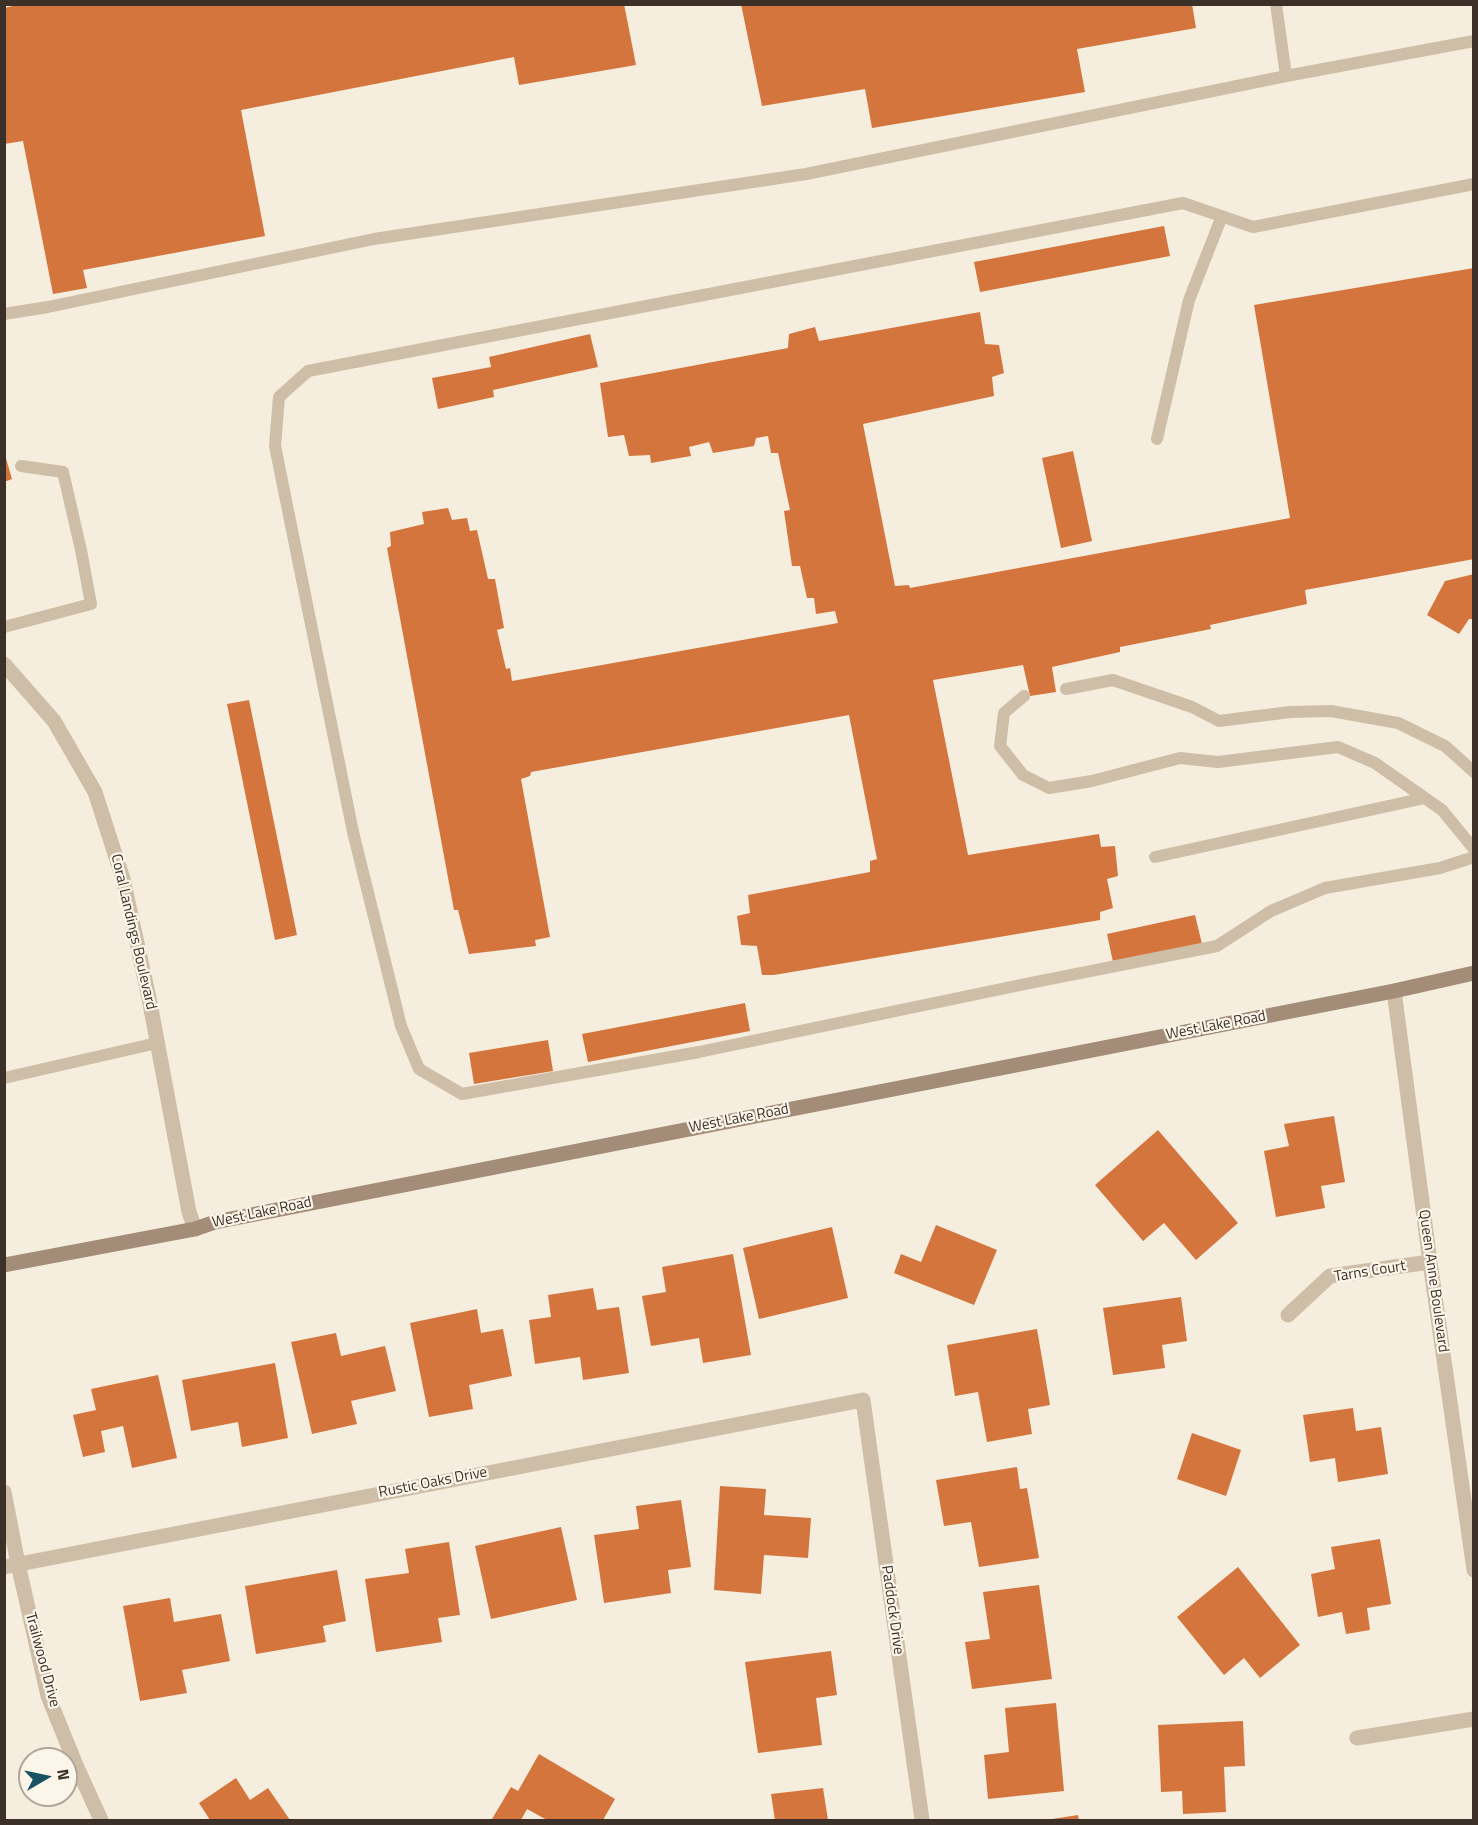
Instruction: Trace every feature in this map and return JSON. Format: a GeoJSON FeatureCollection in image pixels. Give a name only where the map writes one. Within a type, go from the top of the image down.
{"type":"FeatureCollection","features":[{"type":"Feature","properties":{"kind":"street","name":"Coral Landings Boulevard"},"geometry":{"type":"LineString","coordinates":[[4,664],[54,721],[95,792],[123,879],[189,1212],[195,1228]]}},
{"type":"Feature","properties":{"kind":"street","name":"West Lake Road"},"geometry":{"type":"LineString","coordinates":[[4,1265],[195,1228],[238,1217],[1394,991],[1473,973]]}},
{"type":"Feature","properties":{"kind":"street","name":"Queen Anne Boulevard"},"geometry":{"type":"LineString","coordinates":[[1394,991],[1473,1570]]}},
{"type":"Feature","properties":{"kind":"street","name":"Tarns Court"},"geometry":{"type":"LineString","coordinates":[[1288,1315],[1330,1276],[1430,1262]]}},
{"type":"Feature","properties":{"kind":"street","name":"Rustic Oaks Drive"},"geometry":{"type":"LineString","coordinates":[[11,1565],[862,1400]]}},
{"type":"Feature","properties":{"kind":"street","name":"Paddock Drive"},"geometry":{"type":"LineString","coordinates":[[862,1400],[922,1821]]}},
{"type":"Feature","properties":{"kind":"street","name":"Trailwood Drive"},"geometry":{"type":"LineString","coordinates":[[4,1492],[11,1565],[48,1696],[102,1821]]}},
{"type":"Feature","properties":{"kind":"street"},"geometry":{"type":"LineString","coordinates":[[1358,1738],[1473,1719]]}},
{"type":"Feature","properties":{"kind":"lane"},"geometry":{"type":"LineString","coordinates":[[1276,4],[1286,76]]}},
{"type":"Feature","properties":{"kind":"lane"},"geometry":{"type":"LineString","coordinates":[[4,314],[48,307],[374,239],[806,174],[1286,76],[1473,41]]}},
{"type":"Feature","properties":{"kind":"lane"},"geometry":{"type":"LineString","coordinates":[[1473,184],[1253,227],[1183,204],[308,371],[279,397],[275,446],[353,832],[401,1026],[418,1069],[462,1094],[699,1052],[1217,946],[1270,911],[1324,888],[1440,868],[1473,857]]}},
{"type":"Feature","properties":{"kind":"lane"},"geometry":{"type":"LineString","coordinates":[[1157,439],[1190,300],[1222,216]]}},
{"type":"Feature","properties":{"kind":"lane"},"geometry":{"type":"LineString","coordinates":[[4,627],[91,604],[63,472],[21,466]]}},
{"type":"Feature","properties":{"kind":"lane"},"geometry":{"type":"LineString","coordinates":[[1066,689],[1113,680],[1192,707],[1219,721],[1290,712],[1331,711],[1398,723],[1444,746],[1473,772]]}},
{"type":"Feature","properties":{"kind":"lane"},"geometry":{"type":"LineString","coordinates":[[1024,696],[1004,713],[1000,746],[1023,775],[1049,788],[1092,781],[1180,758],[1218,762],[1338,747],[1375,763],[1442,810],[1473,849]]}},
{"type":"Feature","properties":{"kind":"lane"},"geometry":{"type":"LineString","coordinates":[[1155,857],[1425,798]]}},
{"type":"Feature","properties":{"kind":"lane"},"geometry":{"type":"LineString","coordinates":[[4,1078],[157,1043]]}},
{"type":"Feature","properties":{"kind":"building"},"geometry":{"type":"Polygon","coordinates":[[[21,4],[624,4],[636,65],[519,85],[514,57],[241,110],[265,236],[83,270],[87,288],[53,294],[23,141],[4,144],[4,8],[21,4]]]}},
{"type":"Feature","properties":{"kind":"building"},"geometry":{"type":"Polygon","coordinates":[[[741,4],[1192,4],[1196,28],[1077,49],[1085,92],[872,128],[865,89],[762,106],[741,4]]]}},
{"type":"Feature","properties":{"kind":"building"},"geometry":{"type":"Polygon","coordinates":[[[1164,226],[1170,256],[980,292],[974,262],[1164,226]]]}},
{"type":"Feature","properties":{"kind":"building"},"geometry":{"type":"Polygon","coordinates":[[[1474,268],[1474,559],[1305,590],[1307,604],[1210,625],[1211,629],[1120,647],[1120,652],[1052,667],[1056,692],[1030,696],[1023,665],[933,680],[968,855],[1099,834],[1101,847],[1115,846],[1118,876],[1107,879],[1113,908],[1100,912],[1100,920],[774,975],[762,975],[757,946],[741,945],[737,916],[750,913],[748,895],[870,872],[870,861],[877,859],[849,715],[531,772],[530,776],[521,779],[550,937],[535,940],[536,946],[469,954],[458,910],[454,910],[387,548],[391,546],[390,532],[424,524],[422,512],[448,508],[452,520],[467,518],[470,531],[477,530],[488,579],[495,579],[504,628],[497,630],[506,669],[510,668],[512,681],[838,623],[835,611],[816,614],[814,598],[807,598],[800,566],[792,566],[784,511],[790,510],[778,453],[771,453],[768,436],[756,438],[754,446],[713,453],[709,442],[689,447],[691,456],[651,463],[650,455],[629,456],[624,435],[608,437],[600,383],[788,348],[789,334],[815,327],[819,341],[980,312],[985,344],[999,345],[1004,373],[992,377],[994,396],[863,424],[895,586],[909,585],[910,588],[1290,518],[1254,305],[1474,268]]]}},
{"type":"Feature","properties":{"kind":"building"},"geometry":{"type":"Polygon","coordinates":[[[590,334],[598,367],[493,390],[494,397],[438,409],[432,378],[491,367],[489,357],[590,334]]]}},
{"type":"Feature","properties":{"kind":"building"},"geometry":{"type":"Polygon","coordinates":[[[1073,451],[1092,541],[1061,548],[1042,458],[1073,451]]]}},
{"type":"Feature","properties":{"kind":"building"},"geometry":{"type":"Polygon","coordinates":[[[4,456],[12,479],[4,482],[4,456]]]}},
{"type":"Feature","properties":{"kind":"building"},"geometry":{"type":"Polygon","coordinates":[[[1474,574],[1474,619],[1469,619],[1459,634],[1427,615],[1445,581],[1474,574]]]}},
{"type":"Feature","properties":{"kind":"building"},"geometry":{"type":"Polygon","coordinates":[[[249,700],[297,935],[275,940],[227,704],[249,700]]]}},
{"type":"Feature","properties":{"kind":"building"},"geometry":{"type":"Polygon","coordinates":[[[1195,915],[1202,944],[1113,962],[1107,934],[1195,915]]]}},
{"type":"Feature","properties":{"kind":"building"},"geometry":{"type":"Polygon","coordinates":[[[745,1003],[750,1031],[588,1062],[582,1034],[745,1003]]]}},
{"type":"Feature","properties":{"kind":"building"},"geometry":{"type":"Polygon","coordinates":[[[548,1040],[553,1071],[474,1084],[469,1053],[548,1040]]]}},
{"type":"Feature","properties":{"kind":"building"},"geometry":{"type":"Polygon","coordinates":[[[1334,1116],[1345,1182],[1321,1186],[1325,1208],[1276,1217],[1264,1151],[1289,1146],[1284,1124],[1334,1116]]]}},
{"type":"Feature","properties":{"kind":"building"},"geometry":{"type":"Polygon","coordinates":[[[1158,1130],[1238,1223],[1196,1260],[1164,1223],[1143,1241],[1095,1185],[1158,1130]]]}},
{"type":"Feature","properties":{"kind":"building"},"geometry":{"type":"Polygon","coordinates":[[[936,1225],[997,1250],[974,1305],[894,1273],[901,1254],[921,1262],[936,1225]]]}},
{"type":"Feature","properties":{"kind":"building"},"geometry":{"type":"Polygon","coordinates":[[[832,1227],[848,1298],[759,1319],[743,1248],[832,1227]]]}},
{"type":"Feature","properties":{"kind":"building"},"geometry":{"type":"Polygon","coordinates":[[[733,1254],[751,1355],[703,1363],[699,1338],[651,1346],[642,1296],[666,1292],[662,1267],[733,1254]]]}},
{"type":"Feature","properties":{"kind":"building"},"geometry":{"type":"Polygon","coordinates":[[[593,1288],[597,1310],[619,1307],[629,1373],[583,1380],[580,1357],[535,1364],[529,1320],[551,1317],[548,1295],[593,1288]]]}},
{"type":"Feature","properties":{"kind":"building"},"geometry":{"type":"Polygon","coordinates":[[[1181,1297],[1187,1341],[1162,1345],[1165,1368],[1113,1375],[1103,1308],[1181,1297]]]}},
{"type":"Feature","properties":{"kind":"building"},"geometry":{"type":"Polygon","coordinates":[[[477,1309],[481,1333],[503,1329],[512,1376],[469,1385],[473,1409],[429,1417],[410,1323],[477,1309]]]}},
{"type":"Feature","properties":{"kind":"building"},"geometry":{"type":"Polygon","coordinates":[[[1037,1329],[1050,1405],[1028,1409],[1032,1434],[987,1442],[978,1392],[955,1396],[947,1345],[1037,1329]]]}},
{"type":"Feature","properties":{"kind":"building"},"geometry":{"type":"Polygon","coordinates":[[[336,1333],[341,1356],[385,1346],[396,1391],[351,1401],[357,1424],[312,1434],[291,1342],[336,1333]]]}},
{"type":"Feature","properties":{"kind":"building"},"geometry":{"type":"Polygon","coordinates":[[[275,1363],[288,1438],[242,1447],[238,1422],[191,1431],[182,1380],[275,1363]]]}},
{"type":"Feature","properties":{"kind":"building"},"geometry":{"type":"Polygon","coordinates":[[[158,1375],[177,1458],[132,1468],[123,1426],[101,1431],[105,1452],[83,1457],[73,1415],[96,1410],[91,1389],[158,1375]]]}},
{"type":"Feature","properties":{"kind":"building"},"geometry":{"type":"Polygon","coordinates":[[[1353,1408],[1356,1431],[1381,1427],[1388,1474],[1338,1482],[1335,1458],[1310,1462],[1303,1415],[1353,1408]]]}},
{"type":"Feature","properties":{"kind":"building"},"geometry":{"type":"Polygon","coordinates":[[[1192,1433],[1241,1450],[1226,1496],[1177,1479],[1192,1433]]]}},
{"type":"Feature","properties":{"kind":"building"},"geometry":{"type":"Polygon","coordinates":[[[1017,1467],[1020,1489],[1027,1488],[1039,1558],[979,1567],[971,1522],[944,1526],[936,1480],[1017,1467]]]}},
{"type":"Feature","properties":{"kind":"building"},"geometry":{"type":"Polygon","coordinates":[[[720,1486],[766,1489],[764,1515],[811,1518],[808,1558],[764,1555],[761,1594],[714,1590],[720,1486]]]}},
{"type":"Feature","properties":{"kind":"building"},"geometry":{"type":"Polygon","coordinates":[[[681,1500],[691,1567],[668,1570],[671,1593],[604,1603],[594,1535],[639,1529],[636,1506],[681,1500]]]}},
{"type":"Feature","properties":{"kind":"building"},"geometry":{"type":"Polygon","coordinates":[[[561,1527],[577,1600],[491,1619],[475,1546],[561,1527]]]}},
{"type":"Feature","properties":{"kind":"building"},"geometry":{"type":"Polygon","coordinates":[[[1380,1539],[1391,1604],[1367,1608],[1370,1630],[1346,1634],[1342,1612],[1318,1617],[1311,1574],[1335,1569],[1331,1547],[1380,1539]]]}},
{"type":"Feature","properties":{"kind":"building"},"geometry":{"type":"Polygon","coordinates":[[[449,1542],[460,1615],[438,1618],[442,1642],[376,1652],[365,1579],[409,1573],[405,1549],[449,1542]]]}},
{"type":"Feature","properties":{"kind":"building"},"geometry":{"type":"Polygon","coordinates":[[[1238,1567],[1300,1645],[1260,1678],[1244,1658],[1224,1675],[1177,1617],[1238,1567]]]}},
{"type":"Feature","properties":{"kind":"building"},"geometry":{"type":"Polygon","coordinates":[[[337,1570],[346,1621],[323,1626],[326,1642],[256,1654],[245,1586],[337,1570]]]}},
{"type":"Feature","properties":{"kind":"building"},"geometry":{"type":"Polygon","coordinates":[[[1039,1585],[1052,1679],[972,1689],[965,1642],[990,1639],[983,1592],[1039,1585]]]}},
{"type":"Feature","properties":{"kind":"building"},"geometry":{"type":"Polygon","coordinates":[[[170,1598],[174,1622],[221,1614],[230,1661],[182,1670],[187,1693],[140,1701],[123,1606],[170,1598]]]}},
{"type":"Feature","properties":{"kind":"building"},"geometry":{"type":"Polygon","coordinates":[[[831,1651],[837,1695],[816,1698],[822,1745],[758,1753],[745,1662],[831,1651]]]}},
{"type":"Feature","properties":{"kind":"building"},"geometry":{"type":"Polygon","coordinates":[[[1056,1703],[1064,1791],[988,1799],[984,1755],[1009,1752],[1005,1708],[1056,1703]]]}},
{"type":"Feature","properties":{"kind":"building"},"geometry":{"type":"Polygon","coordinates":[[[1243,1721],[1245,1766],[1224,1767],[1226,1812],[1183,1814],[1182,1791],[1161,1792],[1158,1725],[1243,1721]]]}},
{"type":"Feature","properties":{"kind":"building"},"geometry":{"type":"Polygon","coordinates":[[[539,1754],[615,1799],[603,1820],[547,1820],[527,1809],[521,1820],[492,1819],[511,1787],[518,1791],[539,1754]]]}},
{"type":"Feature","properties":{"kind":"building"},"geometry":{"type":"Polygon","coordinates":[[[236,1778],[250,1800],[268,1788],[290,1820],[210,1820],[199,1803],[236,1778]]]}},
{"type":"Feature","properties":{"kind":"building"},"geometry":{"type":"Polygon","coordinates":[[[823,1788],[828,1820],[775,1820],[771,1794],[823,1788]]]}},
{"type":"Feature","properties":{"kind":"building"},"geometry":{"type":"Polygon","coordinates":[[[1078,1815],[1079,1820],[1052,1820],[1052,1819],[1078,1815]]]}}]}
